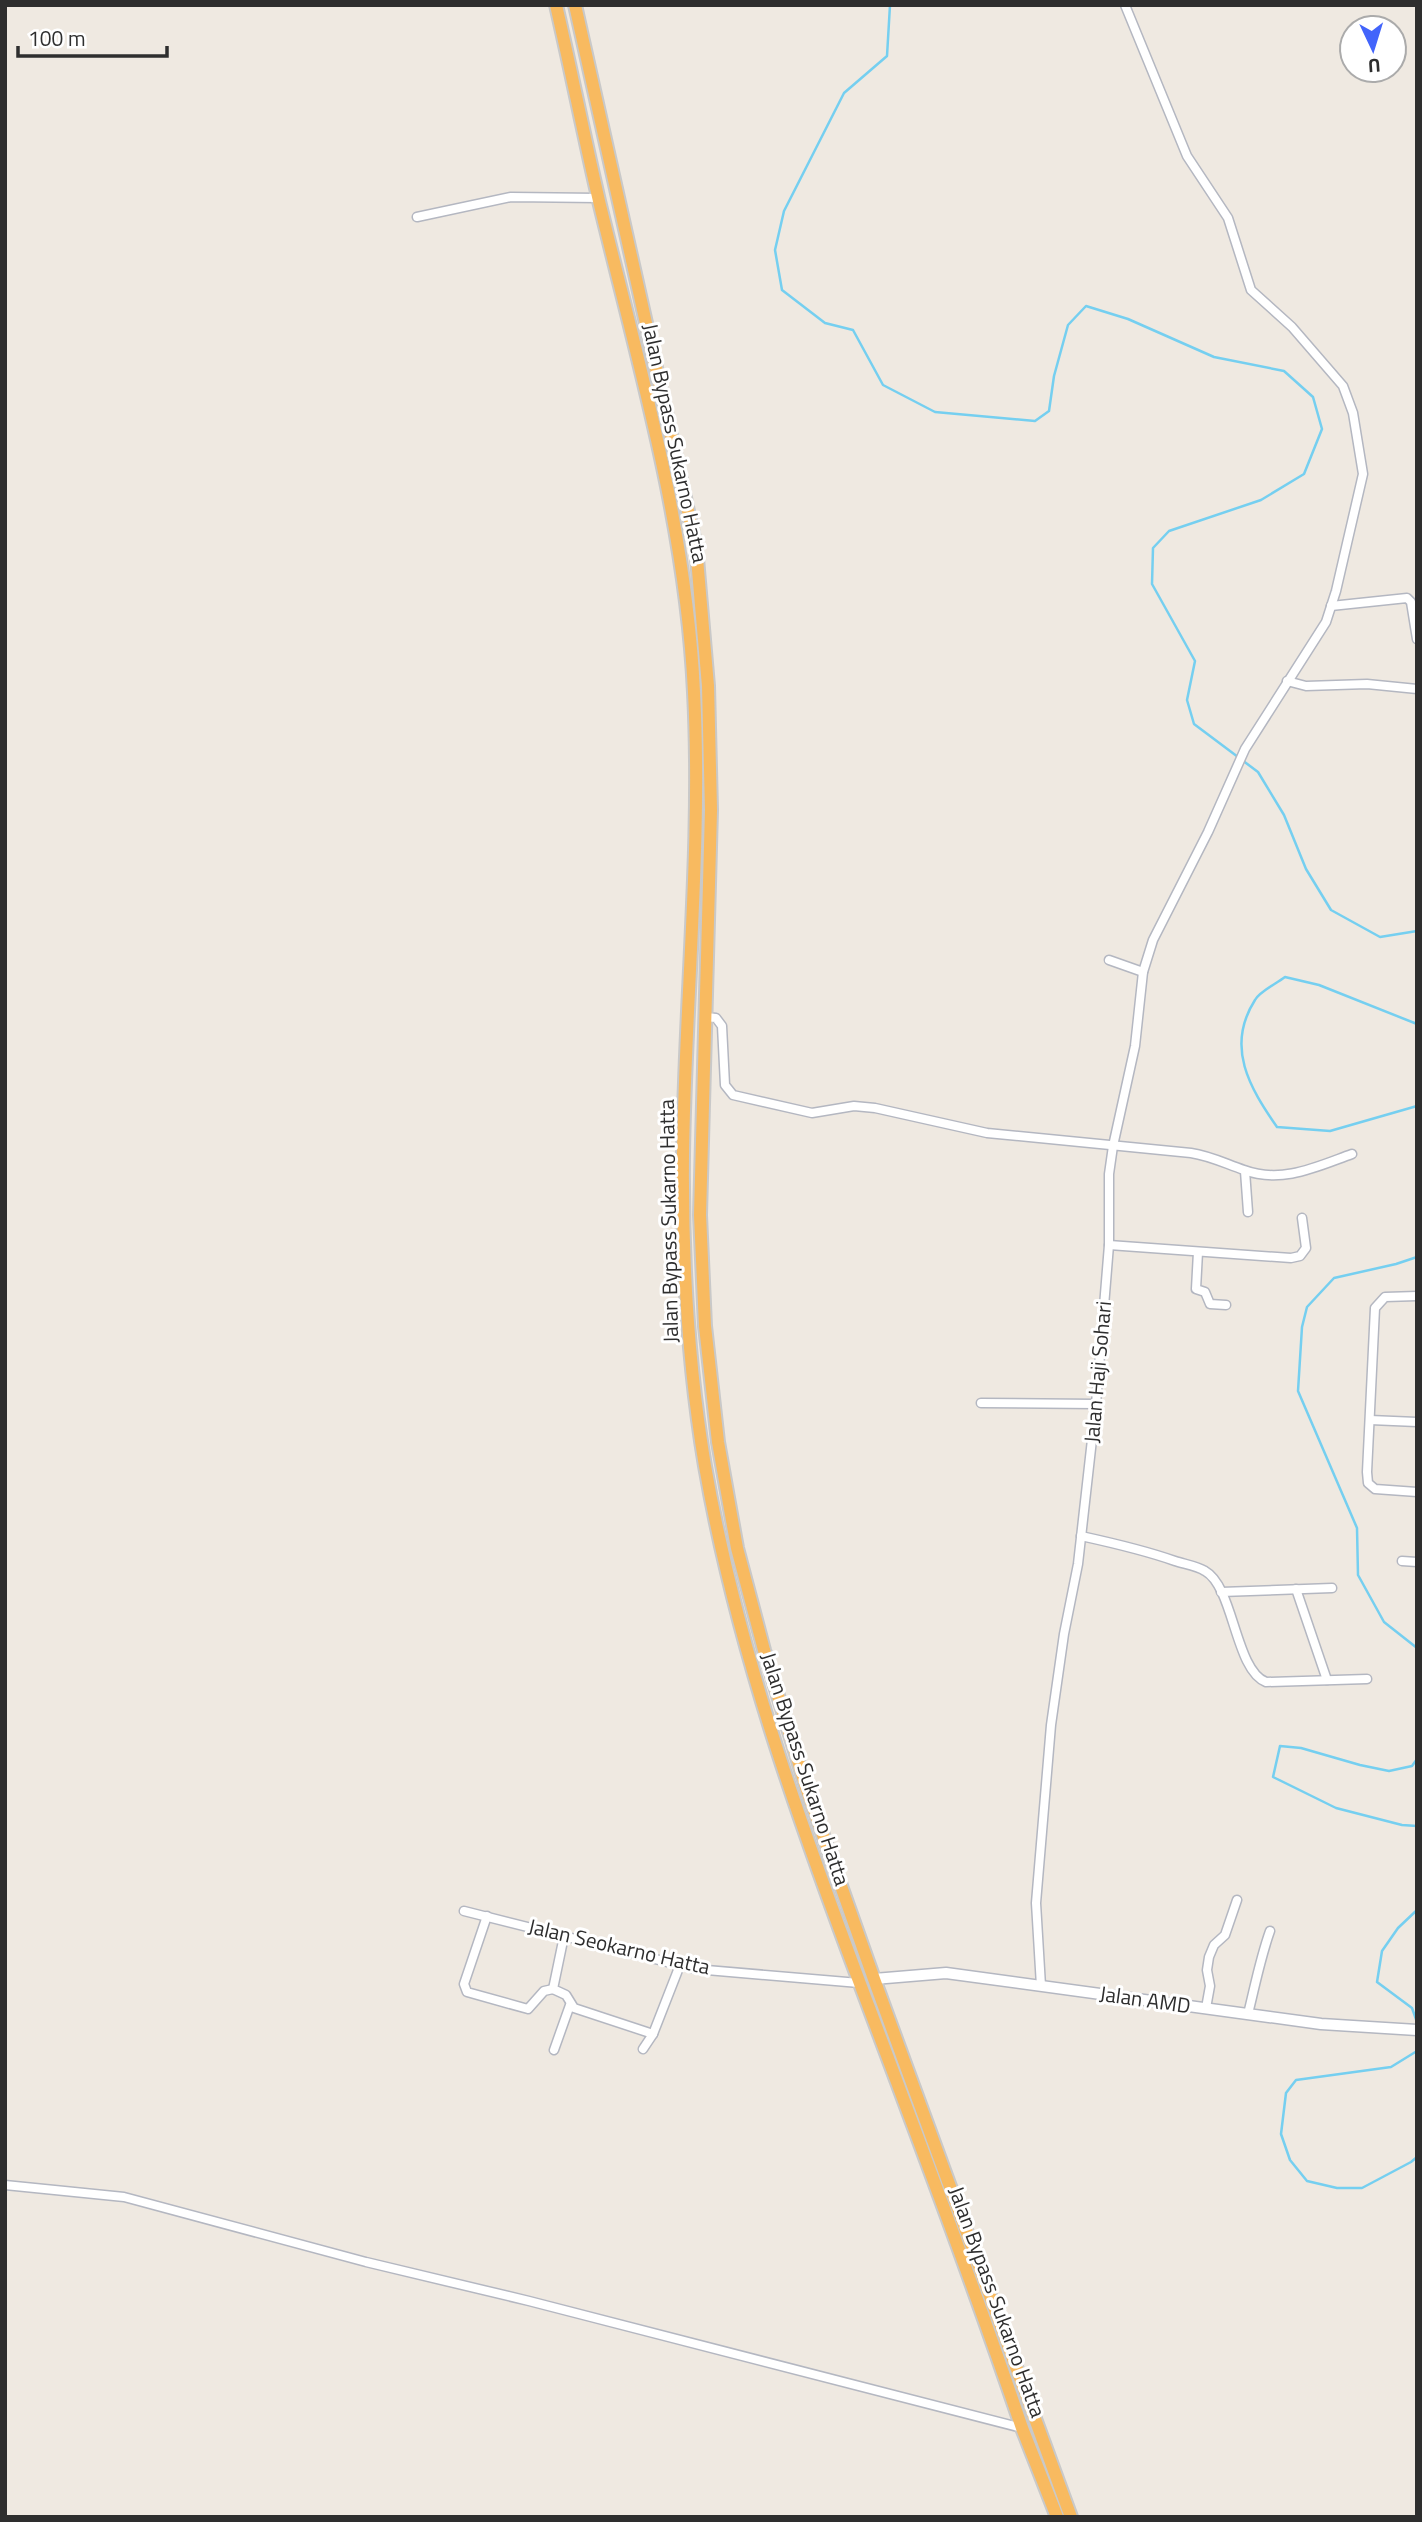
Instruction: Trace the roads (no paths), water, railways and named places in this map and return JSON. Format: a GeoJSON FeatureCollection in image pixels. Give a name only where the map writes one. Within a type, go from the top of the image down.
{"type":"FeatureCollection","features":[{"type":"Feature","properties":{"kind":"highway","name":"Jalan Bypass Sukarno Hatta"},"geometry":{"type":"LineString","coordinates":[[556,5],[599,198],[663,462],[678,540],[694,681],[697,816],[683,1158],[686,1286],[705,1464],[723,1559],[749,1664],[790,1792],[1057,2517]]}},
{"type":"Feature","properties":{"kind":"highway","name":"Jalan Bypass Sukarno Hatta"},"geometry":{"type":"LineString","coordinates":[[575,5],[696,547],[708,686],[711,810],[700,1215],[705,1326],[718,1442],[737,1548],[764,1650],[807,1790],[1071,2517]]}},
{"type":"Feature","properties":{"kind":"highway"},"geometry":{"type":"LineString","coordinates":[[900,2094],[909,2097],[914,2088]]}},
{"type":"Feature","properties":{"kind":"highway"},"geometry":{"type":"LineString","coordinates":[[914,2131],[920,2122],[929,2126]]}},
{"type":"Feature","properties":{"kind":"street","name":"Jalan Haji Sohari"},"geometry":{"type":"LineString","coordinates":[[1041,1986],[1036,1903],[1051,1725],[1081,1536],[1096,1404],[1109,1245],[1109,1174],[1135,1046],[1143,972],[1153,940],[1208,832],[1245,749],[1326,622],[1363,474],[1353,412],[1343,386],[1292,327],[1251,290],[1228,218],[1187,156],[1125,5]]}},
{"type":"Feature","properties":{"kind":"street"},"geometry":{"type":"LineString","coordinates":[[417,216],[511,197],[599,198]]}},
{"type":"Feature","properties":{"kind":"street"},"geometry":{"type":"LineString","coordinates":[[1331,606],[1407,598],[1411,602],[1417,639]]}},
{"type":"Feature","properties":{"kind":"street"},"geometry":{"type":"LineString","coordinates":[[1287,681],[1307,686],[1367,684],[1417,689]]}},
{"type":"Feature","properties":{"kind":"street"},"geometry":{"type":"LineString","coordinates":[[1109,960],[1143,972]]}},
{"type":"Feature","properties":{"kind":"street"},"geometry":{"type":"LineString","coordinates":[[705,1017],[716,1018],[722,1026],[725,1084],[733,1095],[813,1113],[854,1106],[864,1107],[987,1133],[1212,1156],[1245,1171],[1273,1176],[1311,1170],[1352,1154]]}},
{"type":"Feature","properties":{"kind":"street"},"geometry":{"type":"LineString","coordinates":[[1245,1171],[1248,1212]]}},
{"type":"Feature","properties":{"kind":"street"},"geometry":{"type":"LineString","coordinates":[[1109,1245],[1279,1258],[1297,1257],[1306,1248],[1302,1218]]}},
{"type":"Feature","properties":{"kind":"street"},"geometry":{"type":"LineString","coordinates":[[1198,1252],[1196,1289],[1205,1292],[1210,1304],[1226,1305]]}},
{"type":"Feature","properties":{"kind":"street"},"geometry":{"type":"LineString","coordinates":[[1417,1296],[1385,1297],[1376,1308],[1367,1472],[1370,1487],[1417,1492]]}},
{"type":"Feature","properties":{"kind":"street"},"geometry":{"type":"LineString","coordinates":[[981,1403],[1096,1404]]}},
{"type":"Feature","properties":{"kind":"street"},"geometry":{"type":"LineString","coordinates":[[1370,1420],[1417,1422]]}},
{"type":"Feature","properties":{"kind":"street"},"geometry":{"type":"LineString","coordinates":[[1081,1536],[1134,1547],[1207,1571],[1221,1592],[1246,1657],[1260,1680],[1367,1679]]}},
{"type":"Feature","properties":{"kind":"street"},"geometry":{"type":"LineString","coordinates":[[1402,1561],[1417,1562]]}},
{"type":"Feature","properties":{"kind":"street"},"geometry":{"type":"LineString","coordinates":[[1221,1592],[1332,1588]]}},
{"type":"Feature","properties":{"kind":"street"},"geometry":{"type":"LineString","coordinates":[[1296,1589],[1326,1680]]}},
{"type":"Feature","properties":{"kind":"street"},"geometry":{"type":"LineString","coordinates":[[1206,2008],[1210,1986],[1207,1970],[1209,1957],[1214,1945],[1225,1935],[1237,1900]]}},
{"type":"Feature","properties":{"kind":"street","name":"Jalan Seokarno Hatta"},"geometry":{"type":"LineString","coordinates":[[464,1910],[695,1969],[859,1983]]}},
{"type":"Feature","properties":{"kind":"street"},"geometry":{"type":"LineString","coordinates":[[487,1916],[464,1984],[467,1992],[528,2009],[544,1991],[553,1989],[566,1995],[574,2008],[653,2034]]}},
{"type":"Feature","properties":{"kind":"street"},"geometry":{"type":"LineString","coordinates":[[1248,2014],[1259,1973],[1259,1963],[1270,1931]]}},
{"type":"Feature","properties":{"kind":"street"},"geometry":{"type":"LineString","coordinates":[[553,1989],[564,1936]]}},
{"type":"Feature","properties":{"kind":"street"},"geometry":{"type":"LineString","coordinates":[[643,2049],[653,2034],[680,1965]]}},
{"type":"Feature","properties":{"kind":"street","name":"Jalan AMD"},"geometry":{"type":"LineString","coordinates":[[874,1979],[946,1973],[1321,2024],[1413,2030]]}},
{"type":"Feature","properties":{"kind":"street"},"geometry":{"type":"LineString","coordinates":[[554,2050],[570,2005]]}},
{"type":"Feature","properties":{"kind":"street"},"geometry":{"type":"LineString","coordinates":[[5,2185],[124,2197],[366,2262],[529,2301],[1022,2428]]}},
{"type":"Feature","properties":{"kind":"waterway"},"geometry":{"type":"LineString","coordinates":[[890,5],[887,56],[844,93],[784,211],[775,250],[782,290],[825,323],[853,330],[883,385],[935,412],[1035,421],[1049,411],[1054,376],[1068,325],[1086,306],[1128,319],[1214,357],[1284,371],[1313,397],[1322,429],[1304,474],[1261,500],[1169,531],[1153,548],[1152,584],[1195,661],[1187,700],[1194,724],[1258,772],[1284,815],[1306,869],[1331,910],[1380,937],[1417,931]]}},
{"type":"Feature","properties":{"kind":"waterway"},"geometry":{"type":"LineString","coordinates":[[1417,1024],[1319,985],[1285,977],[1257,997],[1246,1017],[1242,1034],[1242,1051],[1250,1082],[1277,1127],[1330,1131],[1417,1106]]}},
{"type":"Feature","properties":{"kind":"waterway"},"geometry":{"type":"LineString","coordinates":[[1417,1257],[1334,1278],[1307,1307],[1302,1327],[1298,1391],[1357,1528],[1358,1575],[1384,1622],[1417,1648]]}},
{"type":"Feature","properties":{"kind":"waterway"},"geometry":{"type":"LineString","coordinates":[[1417,1759],[1412,1766],[1389,1771],[1301,1748],[1280,1746],[1273,1777],[1336,1808],[1402,1825],[1417,1826]]}},
{"type":"Feature","properties":{"kind":"waterway"},"geometry":{"type":"LineString","coordinates":[[1417,1910],[1398,1928],[1382,1951],[1377,1982],[1412,2008],[1417,2022]]}},
{"type":"Feature","properties":{"kind":"waterway"},"geometry":{"type":"LineString","coordinates":[[1417,2051],[1391,2067],[1296,2080],[1286,2093],[1281,2134],[1290,2160],[1307,2181],[1337,2188],[1362,2188],[1417,2157]]}}]}
